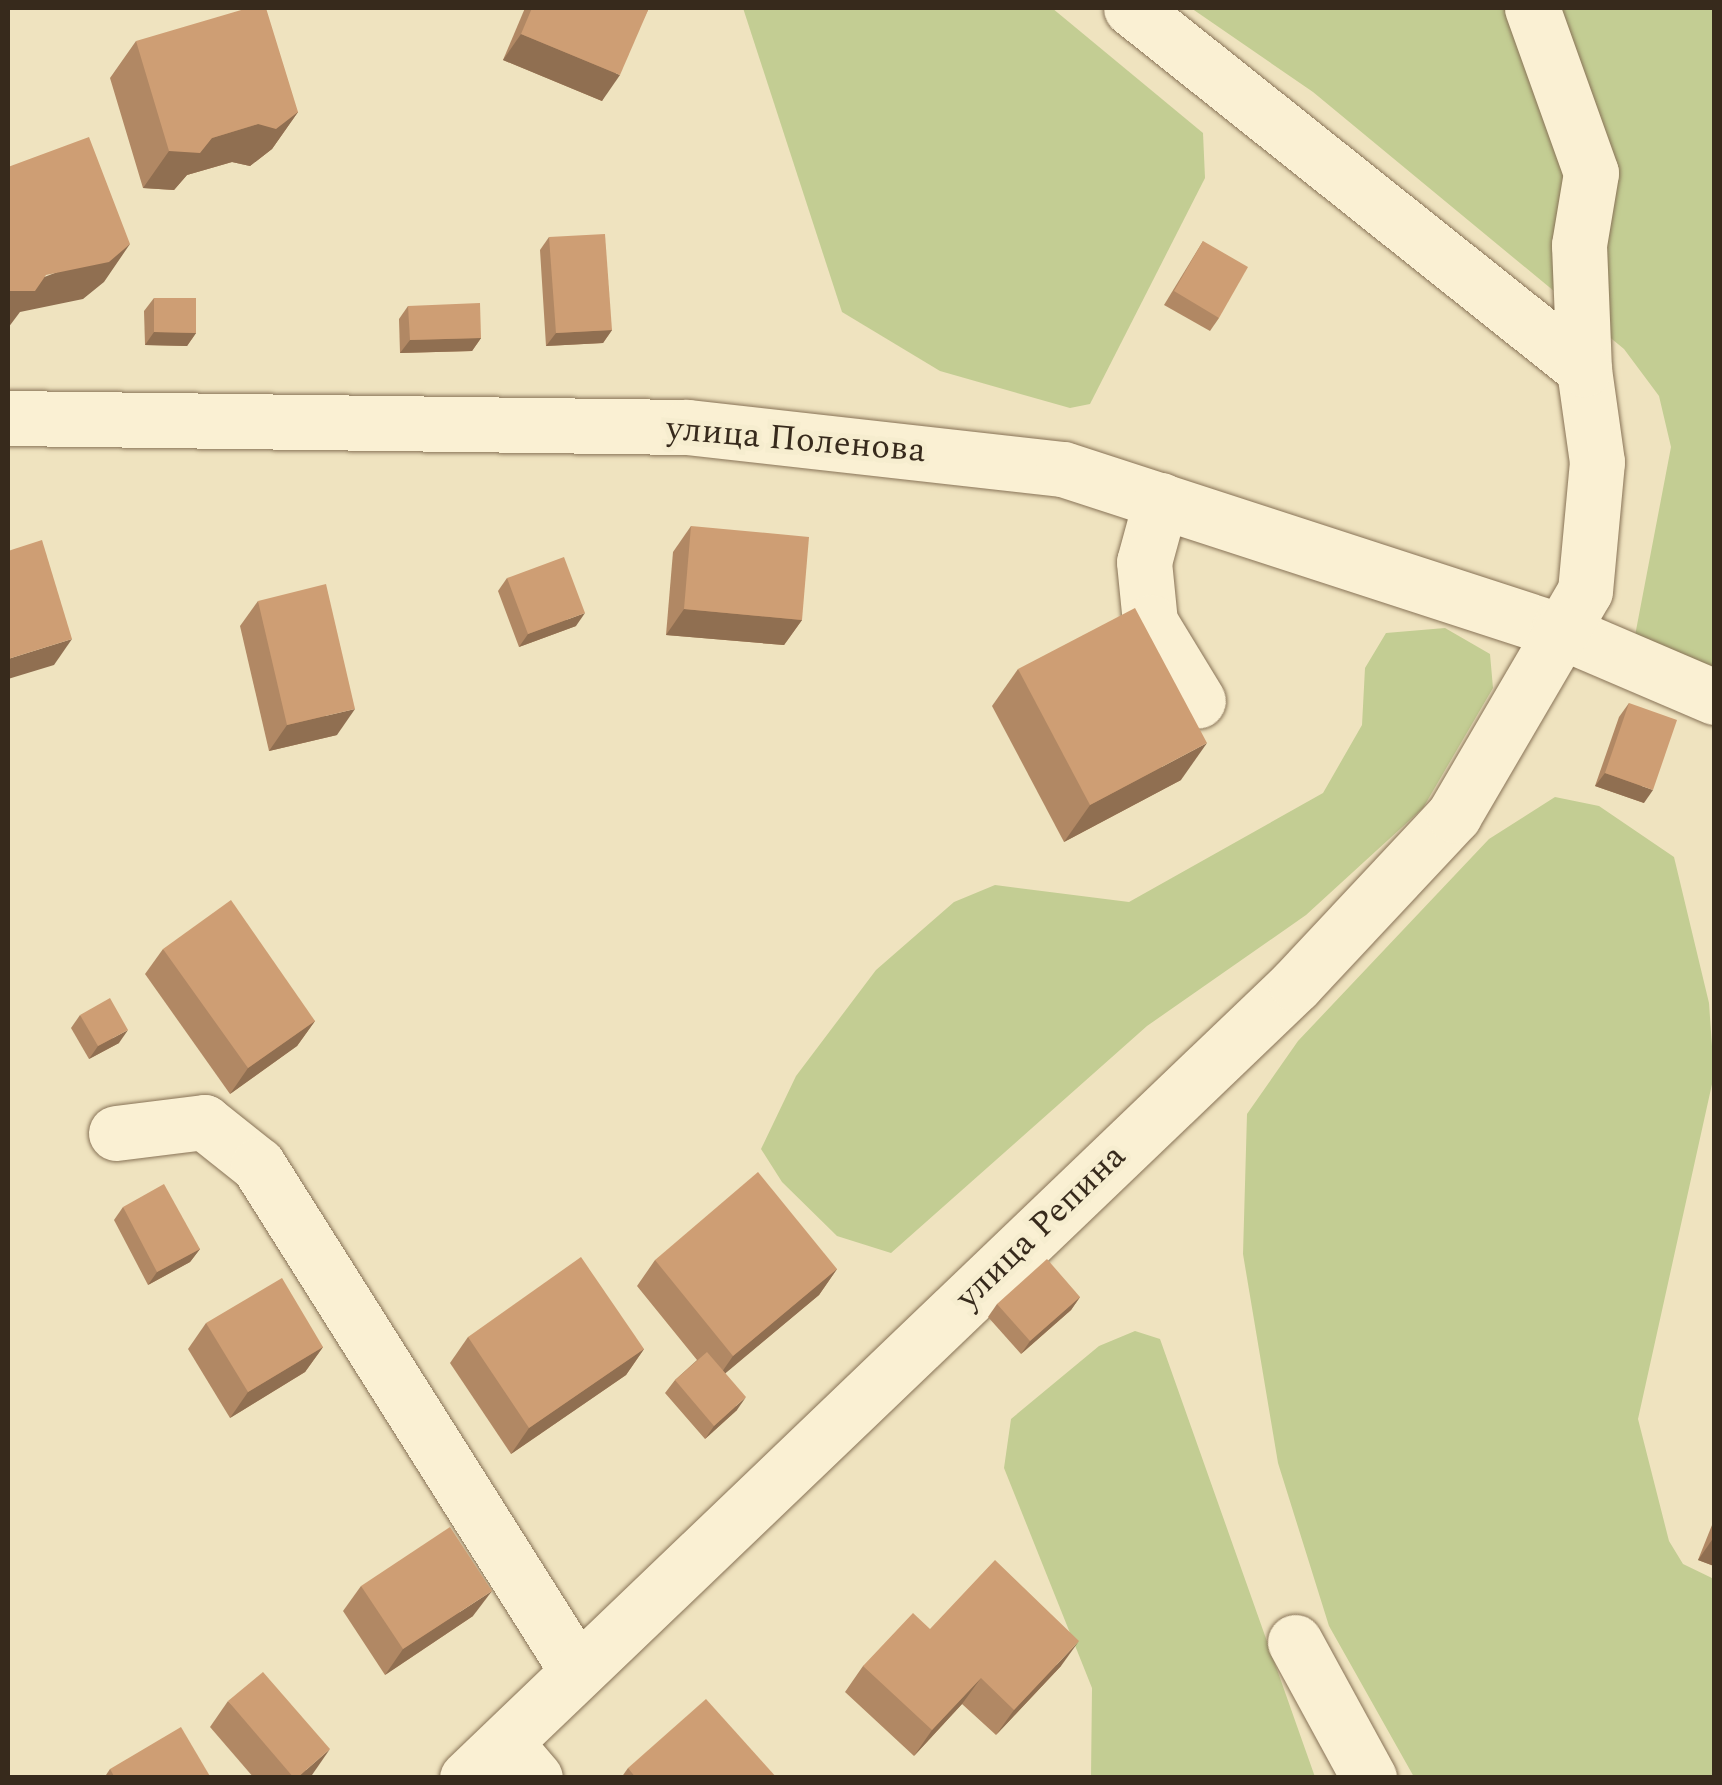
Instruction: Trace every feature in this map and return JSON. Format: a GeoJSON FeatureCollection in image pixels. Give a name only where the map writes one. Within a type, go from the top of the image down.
{"type":"FeatureCollection","features":[{"type":"Feature","properties":{"kind":"street"},"geometry":{"type":"LineString","coordinates":[[1131,8],[1584,369]]}},
{"type":"Feature","properties":{"kind":"street","name":"улица Репина"},"geometry":{"type":"LineString","coordinates":[[502,1766],[577,1671],[1309,970],[1454,815],[1558,630],[1585,591],[1596,519],[1579,244],[1591,173],[1532,8]]}},
{"type":"Feature","properties":{"kind":"street","name":"улица Поленова"},"geometry":{"type":"LineString","coordinates":[[8,418],[688,427],[1062,468],[1558,630],[1714,697]]}},
{"type":"Feature","properties":{"kind":"street"},"geometry":{"type":"LineString","coordinates":[[1162,500],[1144,562],[1150,622],[1198,701]]}},
{"type":"Feature","properties":{"kind":"street"},"geometry":{"type":"LineString","coordinates":[[116,1132],[204,1122],[258,1164],[577,1671]]}},
{"type":"Feature","properties":{"kind":"street"},"geometry":{"type":"LineString","coordinates":[[1295,1642],[1369,1778]]}},
{"type":"Feature","properties":{"kind":"green space"},"geometry":{"type":"Polygon","coordinates":[[[743,8],[1052,8],[1203,133],[1205,178],[1090,404],[1070,408],[940,371],[842,312],[743,8]]]}},
{"type":"Feature","properties":{"kind":"green space"},"geometry":{"type":"Polygon","coordinates":[[[1191,8],[1714,8],[1714,678],[1634,641],[1671,447],[1659,396],[1624,349],[1313,92],[1191,8]]]}},
{"type":"Feature","properties":{"kind":"green space"},"geometry":{"type":"Polygon","coordinates":[[[1445,628],[1490,654],[1493,688],[1423,808],[1306,915],[1147,1026],[891,1253],[837,1236],[782,1182],[761,1149],[796,1076],[876,970],[954,902],[995,885],[1129,902],[1323,793],[1362,725],[1365,668],[1386,633],[1445,628]]]}},
{"type":"Feature","properties":{"kind":"green space"},"geometry":{"type":"Polygon","coordinates":[[[1555,797],[1599,806],[1674,857],[1709,1003],[1714,1075],[1638,1419],[1669,1541],[1683,1564],[1714,1579],[1714,1777],[1414,1777],[1329,1626],[1278,1463],[1243,1254],[1247,1114],[1298,1041],[1489,839],[1555,797]]]}},
{"type":"Feature","properties":{"kind":"green space"},"geometry":{"type":"Polygon","coordinates":[[[1135,1331],[1160,1339],[1315,1777],[1091,1777],[1092,1688],[1004,1468],[1011,1419],[1099,1346],[1135,1331]]]}},
{"type":"Feature","properties":{"kind":"building"},"geometry":{"type":"Polygon","coordinates":[[[248,8],[266,8],[298,112],[276,129],[258,124],[212,138],[200,153],[169,151],[136,41],[248,8]]]}},
{"type":"Feature","properties":{"kind":"building"},"geometry":{"type":"Polygon","coordinates":[[[532,8],[649,8],[620,75],[521,34],[532,8]]]}},
{"type":"Feature","properties":{"kind":"building"},"geometry":{"type":"Polygon","coordinates":[[[89,137],[130,244],[109,262],[46,275],[35,291],[8,291],[8,167],[89,137]]]}},
{"type":"Feature","properties":{"kind":"building"},"geometry":{"type":"Polygon","coordinates":[[[605,234],[612,330],[556,333],[549,237],[605,234]]]}},
{"type":"Feature","properties":{"kind":"building"},"geometry":{"type":"Polygon","coordinates":[[[1203,241],[1248,267],[1219,318],[1174,291],[1203,241]]]}},
{"type":"Feature","properties":{"kind":"building"},"geometry":{"type":"Polygon","coordinates":[[[154,298],[196,298],[196,333],[154,332],[154,298]]]}},
{"type":"Feature","properties":{"kind":"building"},"geometry":{"type":"Polygon","coordinates":[[[480,303],[481,338],[410,340],[408,306],[480,303]]]}},
{"type":"Feature","properties":{"kind":"building"},"geometry":{"type":"Polygon","coordinates":[[[691,526],[809,537],[802,620],[684,609],[691,526]]]}},
{"type":"Feature","properties":{"kind":"building"},"geometry":{"type":"Polygon","coordinates":[[[42,540],[72,639],[8,659],[8,551],[42,540]]]}},
{"type":"Feature","properties":{"kind":"building"},"geometry":{"type":"Polygon","coordinates":[[[564,557],[585,613],[528,634],[507,578],[564,557]]]}},
{"type":"Feature","properties":{"kind":"building"},"geometry":{"type":"Polygon","coordinates":[[[326,584],[355,709],[287,725],[258,601],[326,584]]]}},
{"type":"Feature","properties":{"kind":"building"},"geometry":{"type":"Polygon","coordinates":[[[1135,608],[1207,743],[1090,805],[1018,669],[1135,608]]]}},
{"type":"Feature","properties":{"kind":"building"},"geometry":{"type":"Polygon","coordinates":[[[1629,703],[1677,720],[1653,790],[1605,773],[1629,703]]]}},
{"type":"Feature","properties":{"kind":"building"},"geometry":{"type":"Polygon","coordinates":[[[231,900],[315,1021],[248,1068],[163,949],[231,900]]]}},
{"type":"Feature","properties":{"kind":"building"},"geometry":{"type":"Polygon","coordinates":[[[110,998],[128,1030],[98,1046],[80,1015],[110,998]]]}},
{"type":"Feature","properties":{"kind":"building"},"geometry":{"type":"Polygon","coordinates":[[[758,1172],[837,1269],[733,1356],[655,1260],[758,1172]]]}},
{"type":"Feature","properties":{"kind":"building"},"geometry":{"type":"Polygon","coordinates":[[[164,1184],[200,1249],[157,1272],[123,1207],[164,1184]]]}},
{"type":"Feature","properties":{"kind":"building"},"geometry":{"type":"Polygon","coordinates":[[[581,1257],[644,1349],[529,1428],[468,1337],[581,1257]]]}},
{"type":"Feature","properties":{"kind":"building"},"geometry":{"type":"Polygon","coordinates":[[[1047,1259],[1080,1297],[1030,1341],[997,1304],[1047,1259]]]}},
{"type":"Feature","properties":{"kind":"building"},"geometry":{"type":"Polygon","coordinates":[[[282,1278],[323,1347],[248,1392],[206,1323],[282,1278]]]}},
{"type":"Feature","properties":{"kind":"building"},"geometry":{"type":"Polygon","coordinates":[[[707,1352],[746,1397],[714,1426],[675,1380],[707,1352]]]}},
{"type":"Feature","properties":{"kind":"building"},"geometry":{"type":"Polygon","coordinates":[[[450,1527],[492,1591],[403,1649],[361,1586],[450,1527]]]}},
{"type":"Feature","properties":{"kind":"building"},"geometry":{"type":"Polygon","coordinates":[[[995,1560],[1079,1641],[1014,1710],[981,1678],[932,1730],[863,1666],[913,1613],[930,1629],[995,1560]]]}},
{"type":"Feature","properties":{"kind":"building"},"geometry":{"type":"Polygon","coordinates":[[[263,1672],[330,1749],[297,1778],[228,1701],[263,1672]]]}},
{"type":"Feature","properties":{"kind":"building"},"geometry":{"type":"Polygon","coordinates":[[[706,1699],[777,1778],[636,1778],[628,1768],[706,1699]]]}},
{"type":"Feature","properties":{"kind":"building"},"geometry":{"type":"Polygon","coordinates":[[[181,1727],[211,1778],[115,1778],[110,1769],[181,1727]]]}}]}
